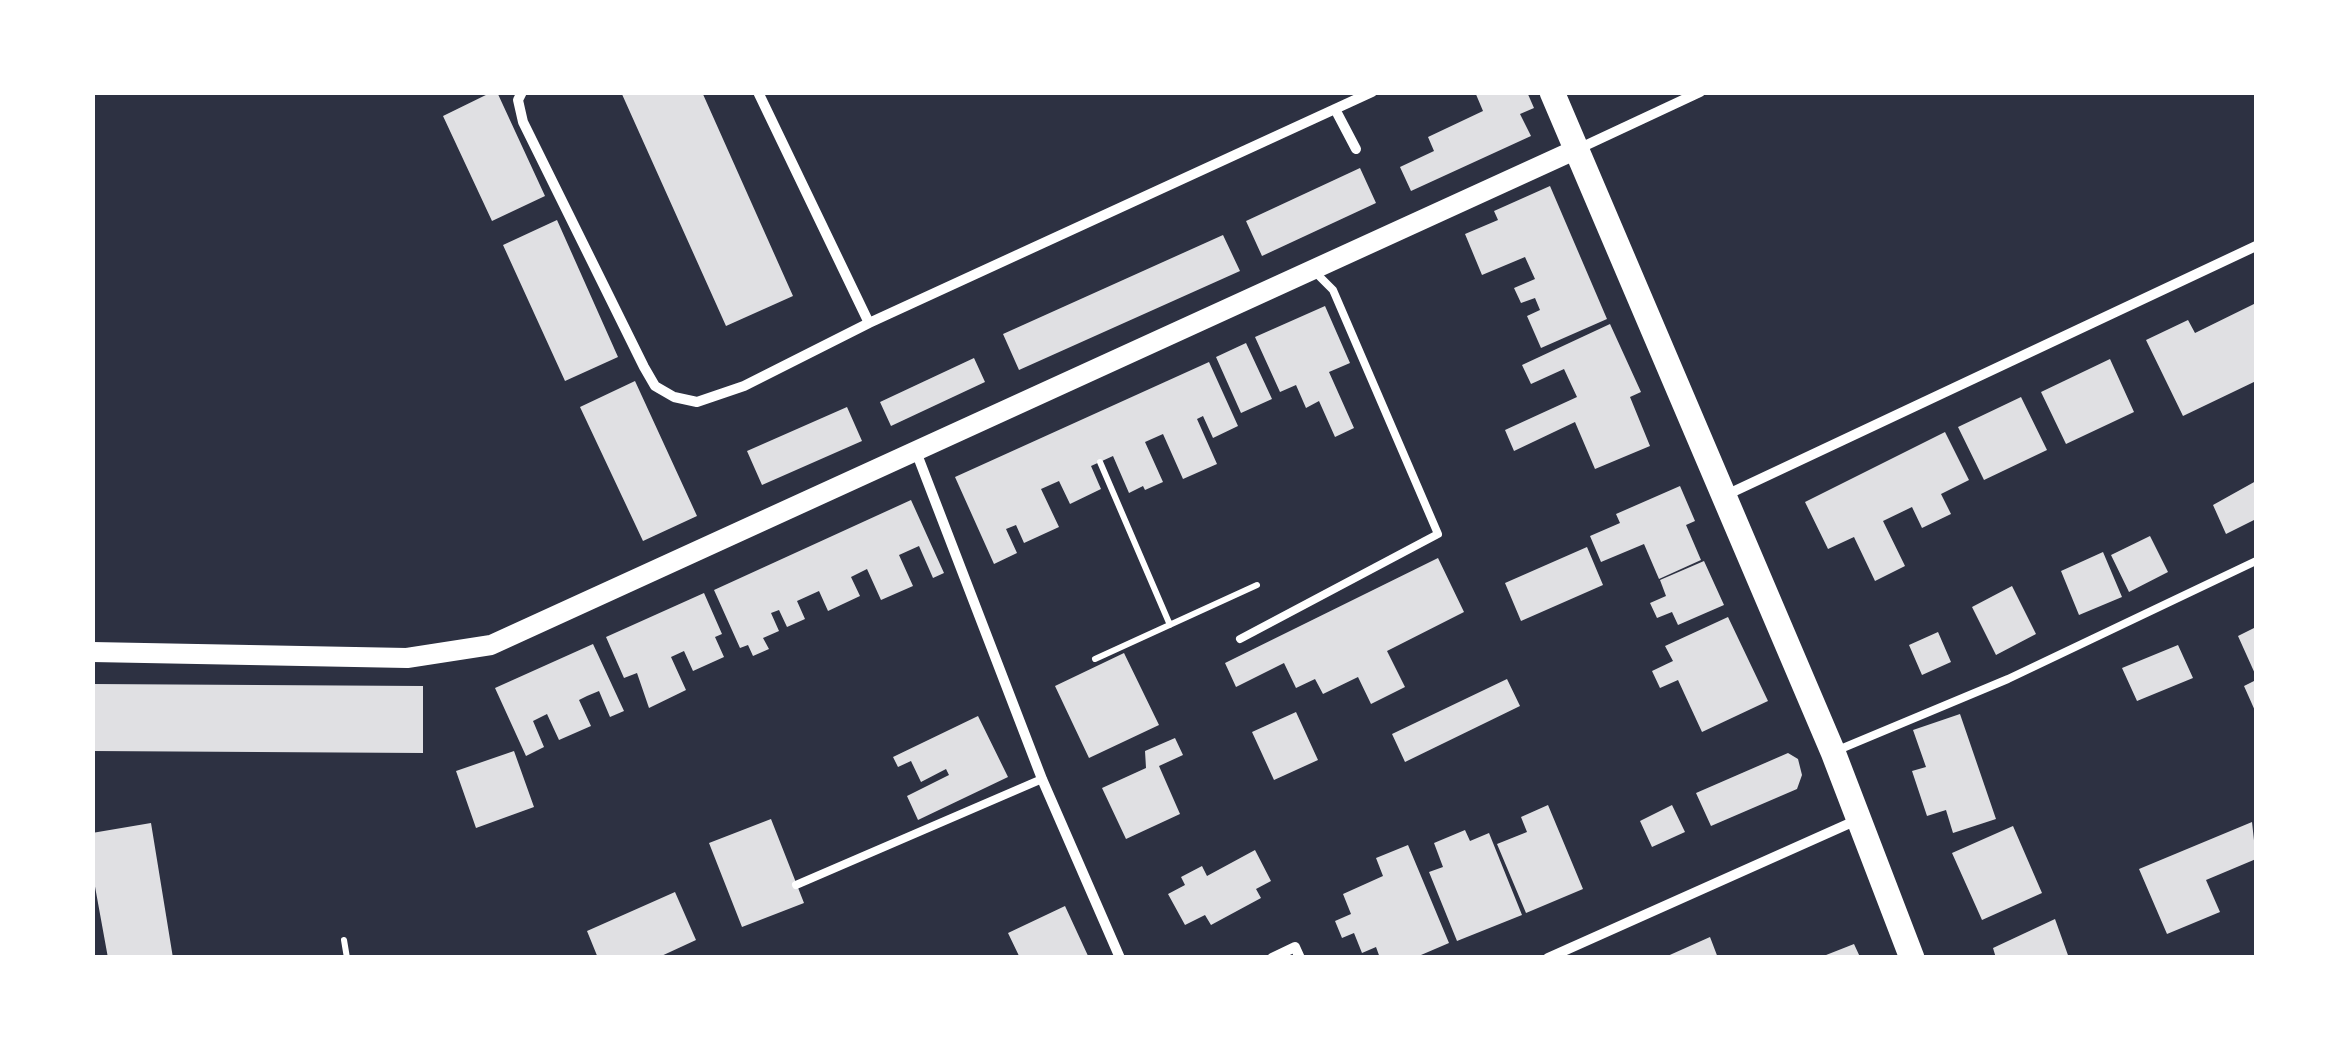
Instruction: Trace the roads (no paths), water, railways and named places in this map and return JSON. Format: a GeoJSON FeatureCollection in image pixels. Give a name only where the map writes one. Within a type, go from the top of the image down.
{"type":"FeatureCollection","features":[{"type":"Feature","properties":{"kind":"main road"},"geometry":{"type":"LineString","coordinates":[[1552,92],[1833,752],[1912,958]]}},
{"type":"Feature","properties":{"kind":"main road"},"geometry":{"type":"LineString","coordinates":[[92,652],[407,658],[473,650],[1577,150]]}},
{"type":"Feature","properties":{"kind":"street"},"geometry":{"type":"LineString","coordinates":[[522,92],[518,100],[523,122],[655,386],[674,397],[697,402],[720,396],[869,323],[1372,92]]}},
{"type":"Feature","properties":{"kind":"street"},"geometry":{"type":"LineString","coordinates":[[758,92],[869,323]]}},
{"type":"Feature","properties":{"kind":"street"},"geometry":{"type":"LineString","coordinates":[[1577,150],[1700,92]]}},
{"type":"Feature","properties":{"kind":"street"},"geometry":{"type":"LineString","coordinates":[[1335,109],[1356,149]]}},
{"type":"Feature","properties":{"kind":"street"},"geometry":{"type":"LineString","coordinates":[[1723,496],[2256,246]]}},
{"type":"Feature","properties":{"kind":"street"},"geometry":{"type":"LineString","coordinates":[[915,449],[1042,779],[1120,958]]}},
{"type":"Feature","properties":{"kind":"street"},"geometry":{"type":"LineString","coordinates":[[1548,958],[1856,820]]}},
{"type":"Feature","properties":{"kind":"street"},"geometry":{"type":"LineString","coordinates":[[1272,958],[1295,947],[1300,958]]}},
{"type":"Feature","properties":{"kind":"lane"},"geometry":{"type":"LineString","coordinates":[[1240,640],[1438,534],[1333,290],[1311,269]]}},
{"type":"Feature","properties":{"kind":"lane"},"geometry":{"type":"LineString","coordinates":[[1833,752],[2008,679],[2256,561]]}},
{"type":"Feature","properties":{"kind":"lane"},"geometry":{"type":"LineString","coordinates":[[796,885],[1042,779]]}}]}
